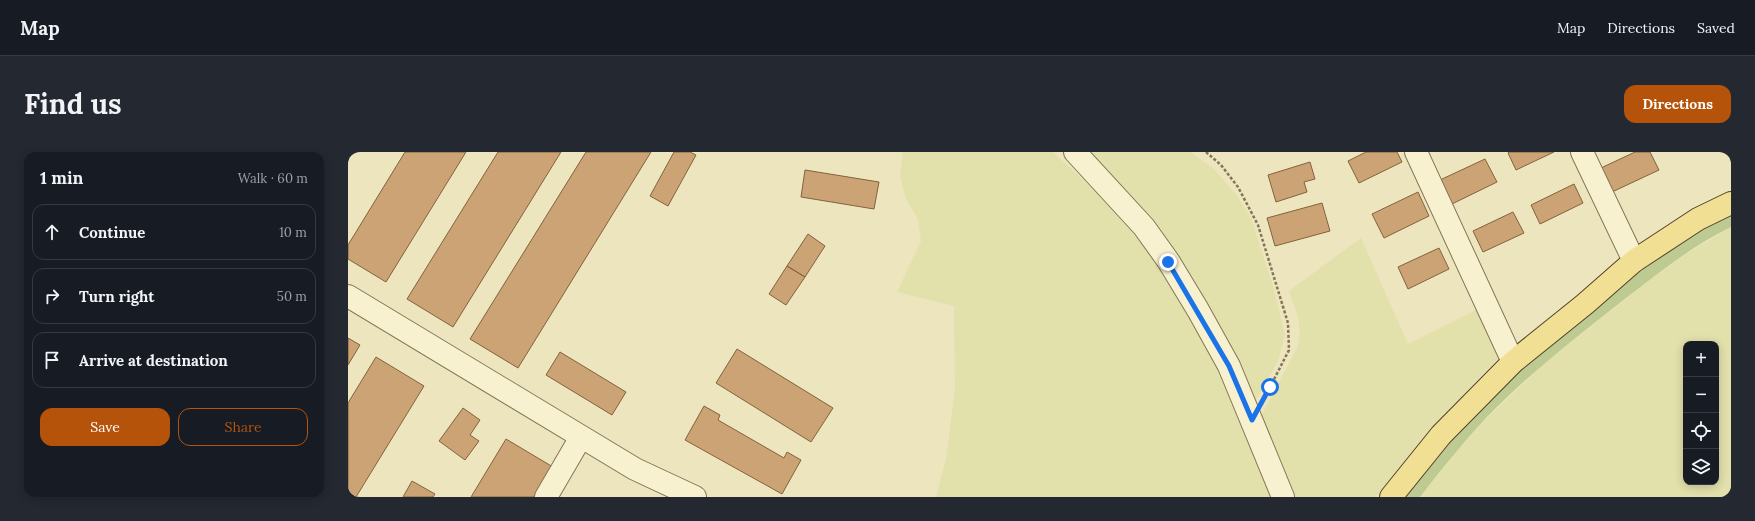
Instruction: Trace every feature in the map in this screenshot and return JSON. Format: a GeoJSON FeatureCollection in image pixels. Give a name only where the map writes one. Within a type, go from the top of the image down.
{"type":"FeatureCollection","features":[{"type":"Feature","properties":{"kind":"main road"},"geometry":{"type":"LineString","coordinates":[[1391,497],[1441,435],[1513,362],[1585,304],[1634,261],[1698,219],[1731,203]]}},
{"type":"Feature","properties":{"kind":"street"},"geometry":{"type":"LineString","coordinates":[[1075,152],[1144,227],[1168,262],[1229,366],[1283,497]]}},
{"type":"Feature","properties":{"kind":"street"},"geometry":{"type":"LineString","coordinates":[[1416,152],[1513,362]]}},
{"type":"Feature","properties":{"kind":"street"},"geometry":{"type":"LineString","coordinates":[[1582,152],[1634,261]]}},
{"type":"Feature","properties":{"kind":"street"},"geometry":{"type":"LineString","coordinates":[[348,296],[635,469],[695,497]]}},
{"type":"Feature","properties":{"kind":"street"},"geometry":{"type":"LineString","coordinates":[[546,497],[581,437]]}},
{"type":"Feature","properties":{"kind":"path"},"geometry":{"type":"LineString","coordinates":[[1206,152],[1222,165],[1238,187],[1258,225],[1288,323],[1288,350],[1252,420]]}},
{"type":"Feature","properties":{"kind":"shaded area"},"geometry":{"type":"Polygon","coordinates":[[[903,152],[1053,152],[1095,191],[1132,231],[1169,277],[1211,347],[1272,497],[936,497],[946,459],[955,390],[954,306],[897,292],[921,241],[918,219],[906,199],[900,176],[903,152]]]}},
{"type":"Feature","properties":{"kind":"shaded area"},"geometry":{"type":"Polygon","coordinates":[[[1088,152],[1191,152],[1215,170],[1235,193],[1251,218],[1273,286],[1285,335],[1278,361],[1255,402],[1156,228],[1133,198],[1088,152]]]}},
{"type":"Feature","properties":{"kind":"shaded area"},"geometry":{"type":"Polygon","coordinates":[[[1731,227],[1731,497],[1420,497],[1484,421],[1545,363],[1651,279],[1686,254],[1731,227]]]}},
{"type":"Feature","properties":{"kind":"shaded area"},"geometry":{"type":"Polygon","coordinates":[[[1361,238],[1408,344],[1482,307],[1503,354],[1476,381],[1416,447],[1376,497],[1289,497],[1258,422],[1298,346],[1300,331],[1298,316],[1289,291],[1361,238]]]}},
{"type":"Feature","properties":{"kind":"green space"},"geometry":{"type":"Polygon","coordinates":[[[1731,211],[1731,227],[1703,242],[1677,260],[1626,298],[1553,357],[1500,403],[1467,439],[1420,497],[1405,497],[1454,433],[1509,378],[1635,271],[1731,211]]]}},
{"type":"Feature","properties":{"kind":"building"},"geometry":{"type":"Polygon","coordinates":[[[405,152],[466,152],[386,282],[348,259],[348,245],[405,152]]]}},
{"type":"Feature","properties":{"kind":"building"},"geometry":{"type":"Polygon","coordinates":[[[498,152],[561,152],[453,327],[407,299],[498,152]]]}},
{"type":"Feature","properties":{"kind":"building"},"geometry":{"type":"Polygon","coordinates":[[[586,152],[651,152],[518,368],[470,339],[586,152]]]}},
{"type":"Feature","properties":{"kind":"building"},"geometry":{"type":"Polygon","coordinates":[[[674,152],[690,152],[696,155],[668,206],[650,196],[674,152]]]}},
{"type":"Feature","properties":{"kind":"building"},"geometry":{"type":"Polygon","coordinates":[[[1366,152],[1397,152],[1402,162],[1359,183],[1348,161],[1366,152]]]}},
{"type":"Feature","properties":{"kind":"building"},"geometry":{"type":"Polygon","coordinates":[[[1554,152],[1516,170],[1508,153],[1554,152]]]}},
{"type":"Feature","properties":{"kind":"building"},"geometry":{"type":"Polygon","coordinates":[[[1635,152],[1650,152],[1659,170],[1612,192],[1601,168],[1635,152]]]}},
{"type":"Feature","properties":{"kind":"building"},"geometry":{"type":"Polygon","coordinates":[[[1485,159],[1497,182],[1452,204],[1440,180],[1485,159]]]}},
{"type":"Feature","properties":{"kind":"building"},"geometry":{"type":"Polygon","coordinates":[[[1310,162],[1315,179],[1304,182],[1307,192],[1276,202],[1268,175],[1310,162]]]}},
{"type":"Feature","properties":{"kind":"building"},"geometry":{"type":"Polygon","coordinates":[[[805,170],[879,182],[874,209],[801,197],[805,170]]]}},
{"type":"Feature","properties":{"kind":"building"},"geometry":{"type":"Polygon","coordinates":[[[1574,184],[1583,203],[1540,224],[1531,205],[1574,184]]]}},
{"type":"Feature","properties":{"kind":"building"},"geometry":{"type":"Polygon","coordinates":[[[1418,192],[1429,216],[1384,238],[1372,214],[1418,192]]]}},
{"type":"Feature","properties":{"kind":"building"},"geometry":{"type":"Polygon","coordinates":[[[1322,203],[1330,231],[1275,246],[1267,218],[1322,203]]]}},
{"type":"Feature","properties":{"kind":"building"},"geometry":{"type":"Polygon","coordinates":[[[1513,212],[1524,233],[1483,252],[1473,231],[1513,212]]]}},
{"type":"Feature","properties":{"kind":"building"},"geometry":{"type":"Polygon","coordinates":[[[808,234],[825,246],[805,277],[787,266],[808,234]]]}},
{"type":"Feature","properties":{"kind":"building"},"geometry":{"type":"Polygon","coordinates":[[[1439,248],[1449,269],[1408,289],[1398,267],[1439,248]]]}},
{"type":"Feature","properties":{"kind":"building"},"geometry":{"type":"Polygon","coordinates":[[[787,266],[805,277],[786,305],[769,294],[787,266]]]}},
{"type":"Feature","properties":{"kind":"building"},"geometry":{"type":"Polygon","coordinates":[[[348,338],[360,345],[348,365],[348,338]]]}},
{"type":"Feature","properties":{"kind":"building"},"geometry":{"type":"Polygon","coordinates":[[[737,349],[833,408],[811,442],[716,383],[737,349]]]}},
{"type":"Feature","properties":{"kind":"building"},"geometry":{"type":"Polygon","coordinates":[[[560,352],[626,392],[612,415],[546,375],[560,352]]]}},
{"type":"Feature","properties":{"kind":"building"},"geometry":{"type":"Polygon","coordinates":[[[376,357],[424,386],[356,497],[348,497],[348,403],[376,357]]]}},
{"type":"Feature","properties":{"kind":"building"},"geometry":{"type":"Polygon","coordinates":[[[704,406],[720,415],[718,420],[784,458],[787,452],[801,460],[782,494],[685,440],[704,406]]]}},
{"type":"Feature","properties":{"kind":"building"},"geometry":{"type":"Polygon","coordinates":[[[463,408],[480,420],[470,435],[479,441],[465,460],[439,441],[463,408]]]}},
{"type":"Feature","properties":{"kind":"building"},"geometry":{"type":"Polygon","coordinates":[[[506,439],[553,467],[534,497],[471,497],[506,439]]]}},
{"type":"Feature","properties":{"kind":"building"},"geometry":{"type":"Polygon","coordinates":[[[412,481],[435,494],[433,497],[403,497],[412,481]]]}},
{"type":"Feature","properties":{"kind":"route"},"geometry":{"type":"LineString","coordinates":[[1168,262],[1198,310],[1229,366],[1252,420],[1270,387]]}}]}
